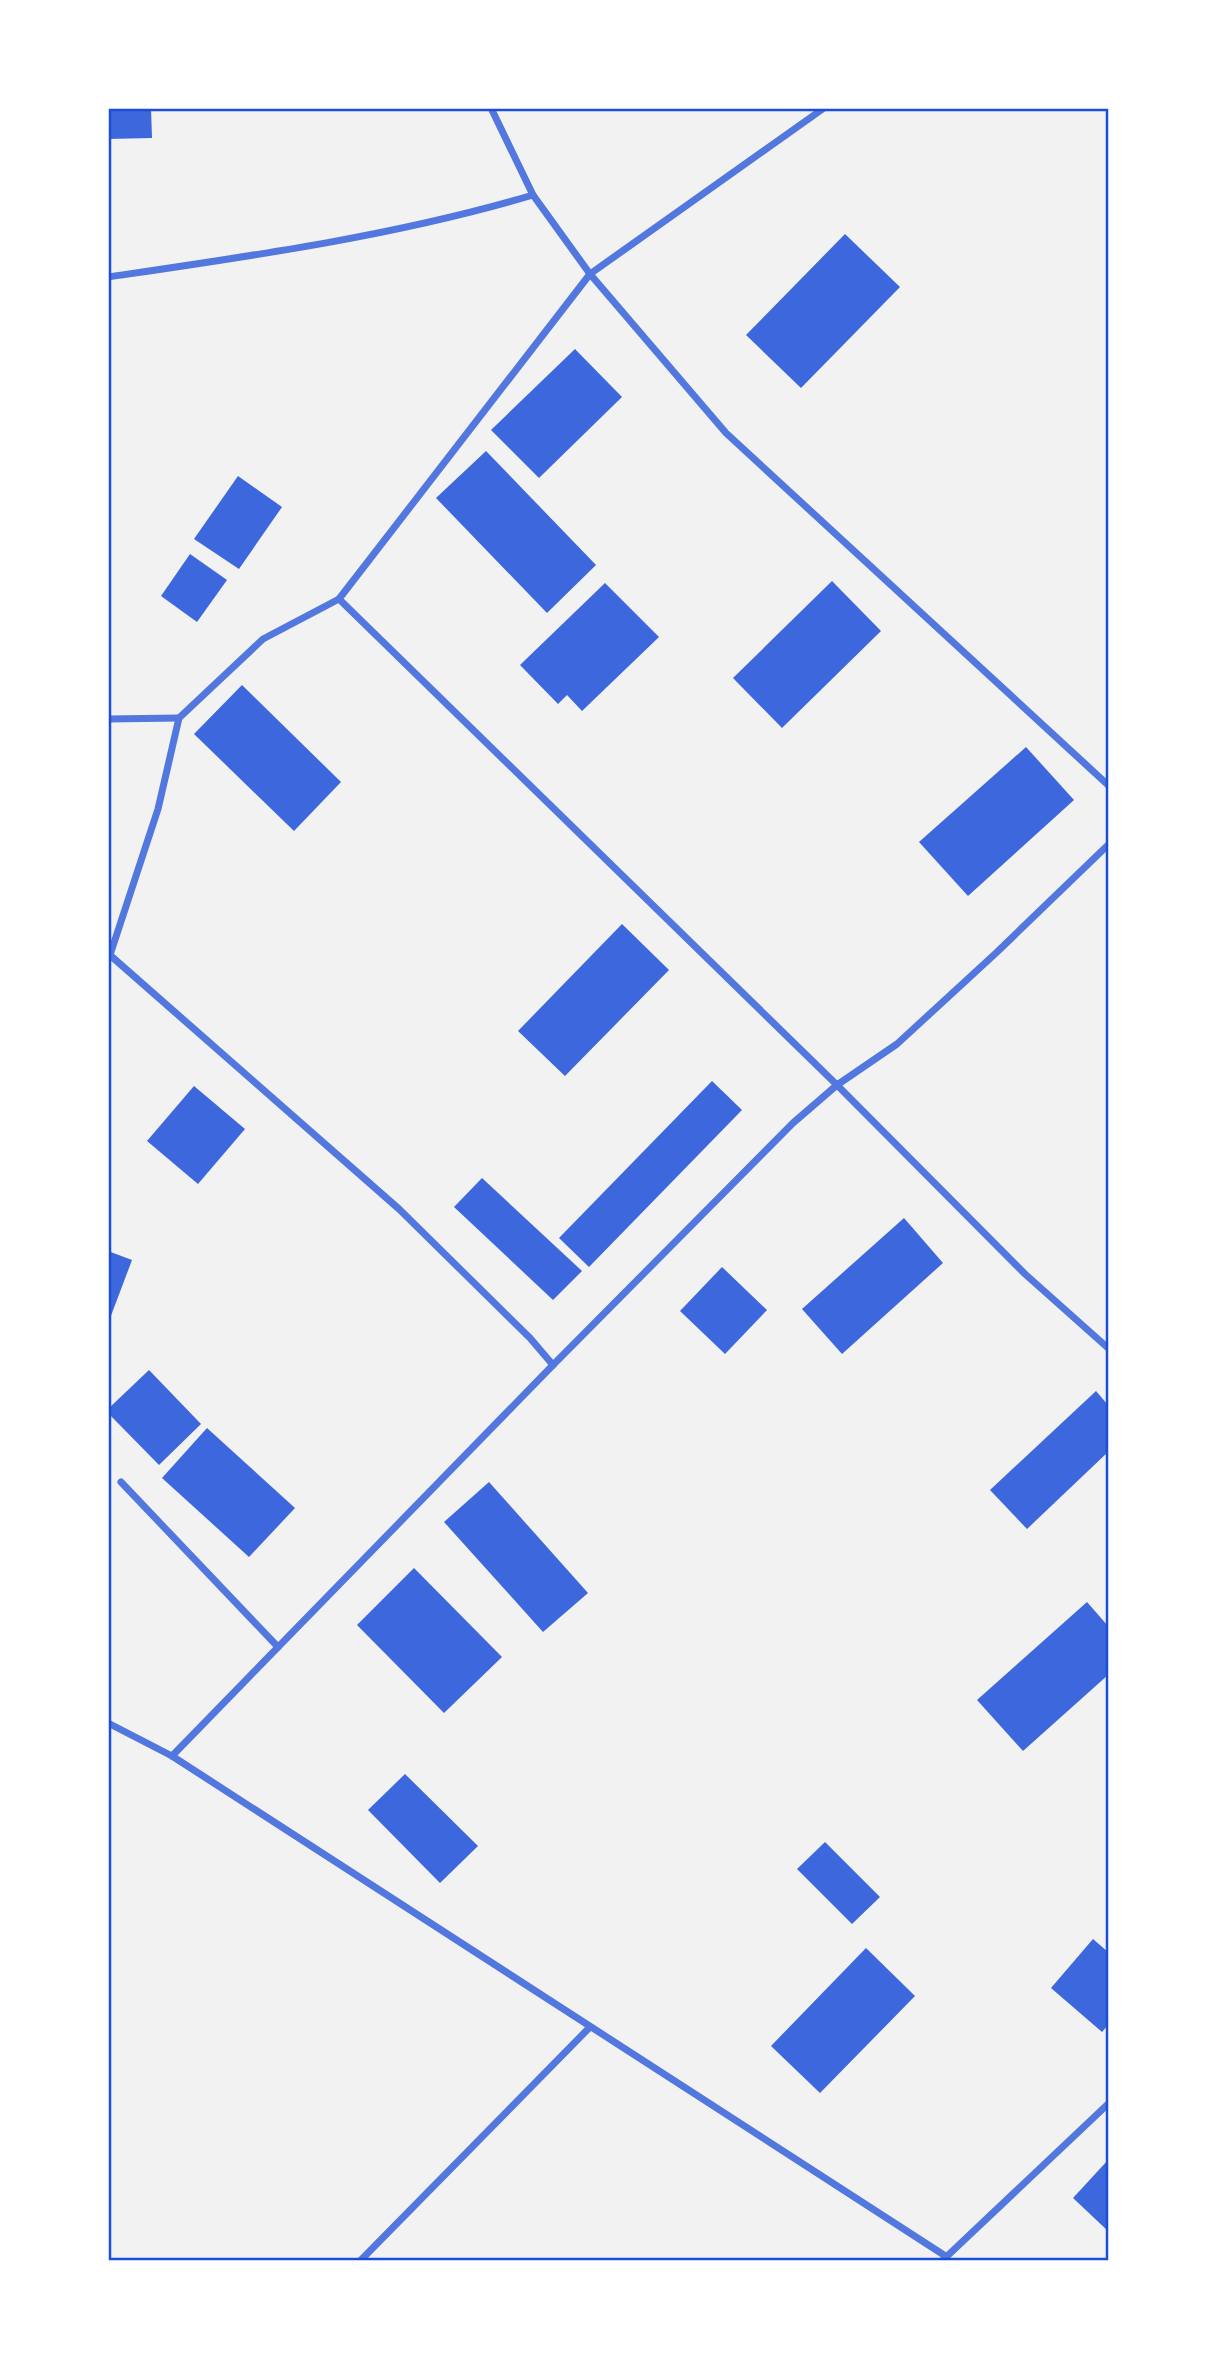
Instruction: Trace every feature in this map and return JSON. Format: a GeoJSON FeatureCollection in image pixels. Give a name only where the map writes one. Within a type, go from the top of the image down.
{"type":"FeatureCollection","features":[{"type":"Feature","properties":{"kind":"street"},"geometry":{"type":"LineString","coordinates":[[491,108],[533,195],[590,274],[726,433],[1108,785]]}},
{"type":"Feature","properties":{"kind":"street"},"geometry":{"type":"LineString","coordinates":[[553,1365],[400,1209],[110,957],[158,809],[179,718],[263,639],[339,599],[590,274],[824,108]]}},
{"type":"Feature","properties":{"kind":"street"},"geometry":{"type":"LineString","coordinates":[[108,277],[246,257],[460,217],[533,195]]}},
{"type":"Feature","properties":{"kind":"street"},"geometry":{"type":"LineString","coordinates":[[339,599],[836,1085],[1024,1274],[1108,1348]]}},
{"type":"Feature","properties":{"kind":"street"},"geometry":{"type":"LineString","coordinates":[[108,719],[179,718]]}},
{"type":"Feature","properties":{"kind":"street"},"geometry":{"type":"LineString","coordinates":[[172,1756],[793,1123],[836,1085],[897,1044],[1108,845]]}},
{"type":"Feature","properties":{"kind":"street"},"geometry":{"type":"LineString","coordinates":[[121,1482],[278,1647]]}},
{"type":"Feature","properties":{"kind":"street"},"geometry":{"type":"LineString","coordinates":[[108,1723],[172,1756],[945,2259],[1108,2104]]}},
{"type":"Feature","properties":{"kind":"street"},"geometry":{"type":"LineString","coordinates":[[361,2260],[590,2026]]}},
{"type":"Feature","properties":{"kind":"building"},"geometry":{"type":"Polygon","coordinates":[[[108,108],[151,108],[152,138],[108,139],[108,108]]]}},
{"type":"Feature","properties":{"kind":"building"},"geometry":{"type":"Polygon","coordinates":[[[845,234],[900,287],[801,388],[746,335],[845,234]]]}},
{"type":"Feature","properties":{"kind":"building"},"geometry":{"type":"Polygon","coordinates":[[[575,349],[622,397],[539,478],[491,430],[575,349]]]}},
{"type":"Feature","properties":{"kind":"building"},"geometry":{"type":"Polygon","coordinates":[[[486,451],[596,565],[547,613],[436,498],[486,451]]]}},
{"type":"Feature","properties":{"kind":"building"},"geometry":{"type":"Polygon","coordinates":[[[238,476],[282,507],[239,569],[194,539],[238,476]]]}},
{"type":"Feature","properties":{"kind":"building"},"geometry":{"type":"Polygon","coordinates":[[[190,554],[227,580],[197,622],[161,596],[190,554]]]}},
{"type":"Feature","properties":{"kind":"building"},"geometry":{"type":"Polygon","coordinates":[[[832,581],[881,631],[782,728],[733,678],[832,581]]]}},
{"type":"Feature","properties":{"kind":"building"},"geometry":{"type":"Polygon","coordinates":[[[605,583],[659,637],[582,711],[567,695],[558,704],[520,665],[605,583]]]}},
{"type":"Feature","properties":{"kind":"building"},"geometry":{"type":"Polygon","coordinates":[[[242,685],[341,782],[294,831],[194,734],[242,685]]]}},
{"type":"Feature","properties":{"kind":"building"},"geometry":{"type":"Polygon","coordinates":[[[1026,747],[1074,800],[968,896],[919,842],[1026,747]]]}},
{"type":"Feature","properties":{"kind":"building"},"geometry":{"type":"Polygon","coordinates":[[[622,924],[669,970],[565,1076],[518,1031],[622,924]]]}},
{"type":"Feature","properties":{"kind":"building"},"geometry":{"type":"Polygon","coordinates":[[[712,1081],[742,1110],[589,1267],[559,1238],[712,1081]]]}},
{"type":"Feature","properties":{"kind":"building"},"geometry":{"type":"Polygon","coordinates":[[[194,1086],[245,1129],[198,1184],[147,1141],[194,1086]]]}},
{"type":"Feature","properties":{"kind":"building"},"geometry":{"type":"Polygon","coordinates":[[[482,1178],[582,1271],[553,1300],[454,1207],[482,1178]]]}},
{"type":"Feature","properties":{"kind":"building"},"geometry":{"type":"Polygon","coordinates":[[[904,1218],[943,1263],[842,1354],[802,1309],[904,1218]]]}},
{"type":"Feature","properties":{"kind":"building"},"geometry":{"type":"Polygon","coordinates":[[[108,1251],[132,1260],[109,1321],[108,1321],[108,1251]]]}},
{"type":"Feature","properties":{"kind":"building"},"geometry":{"type":"Polygon","coordinates":[[[722,1267],[767,1310],[725,1354],[680,1311],[722,1267]]]}},
{"type":"Feature","properties":{"kind":"building"},"geometry":{"type":"Polygon","coordinates":[[[149,1370],[201,1424],[159,1465],[108,1413],[108,1409],[149,1370]]]}},
{"type":"Feature","properties":{"kind":"building"},"geometry":{"type":"Polygon","coordinates":[[[1096,1391],[1108,1405],[1108,1452],[1027,1529],[990,1490],[1096,1391]]]}},
{"type":"Feature","properties":{"kind":"building"},"geometry":{"type":"Polygon","coordinates":[[[207,1428],[295,1508],[249,1557],[162,1478],[207,1428]]]}},
{"type":"Feature","properties":{"kind":"building"},"geometry":{"type":"Polygon","coordinates":[[[489,1482],[588,1593],[543,1632],[444,1522],[489,1482]]]}},
{"type":"Feature","properties":{"kind":"building"},"geometry":{"type":"Polygon","coordinates":[[[414,1568],[502,1657],[444,1713],[357,1625],[414,1568]]]}},
{"type":"Feature","properties":{"kind":"building"},"geometry":{"type":"Polygon","coordinates":[[[1087,1602],[1108,1626],[1108,1675],[1023,1751],[977,1700],[1087,1602]]]}},
{"type":"Feature","properties":{"kind":"building"},"geometry":{"type":"Polygon","coordinates":[[[405,1774],[478,1846],[440,1883],[368,1810],[405,1774]]]}},
{"type":"Feature","properties":{"kind":"building"},"geometry":{"type":"Polygon","coordinates":[[[825,1842],[880,1897],[852,1924],[797,1869],[825,1842]]]}},
{"type":"Feature","properties":{"kind":"building"},"geometry":{"type":"Polygon","coordinates":[[[1093,1939],[1108,1952],[1108,2025],[1102,2032],[1051,1988],[1093,1939]]]}},
{"type":"Feature","properties":{"kind":"building"},"geometry":{"type":"Polygon","coordinates":[[[866,1948],[915,1996],[820,2093],[771,2046],[866,1948]]]}},
{"type":"Feature","properties":{"kind":"building"},"geometry":{"type":"Polygon","coordinates":[[[1108,2160],[1108,2231],[1073,2198],[1108,2160]]]}}]}
